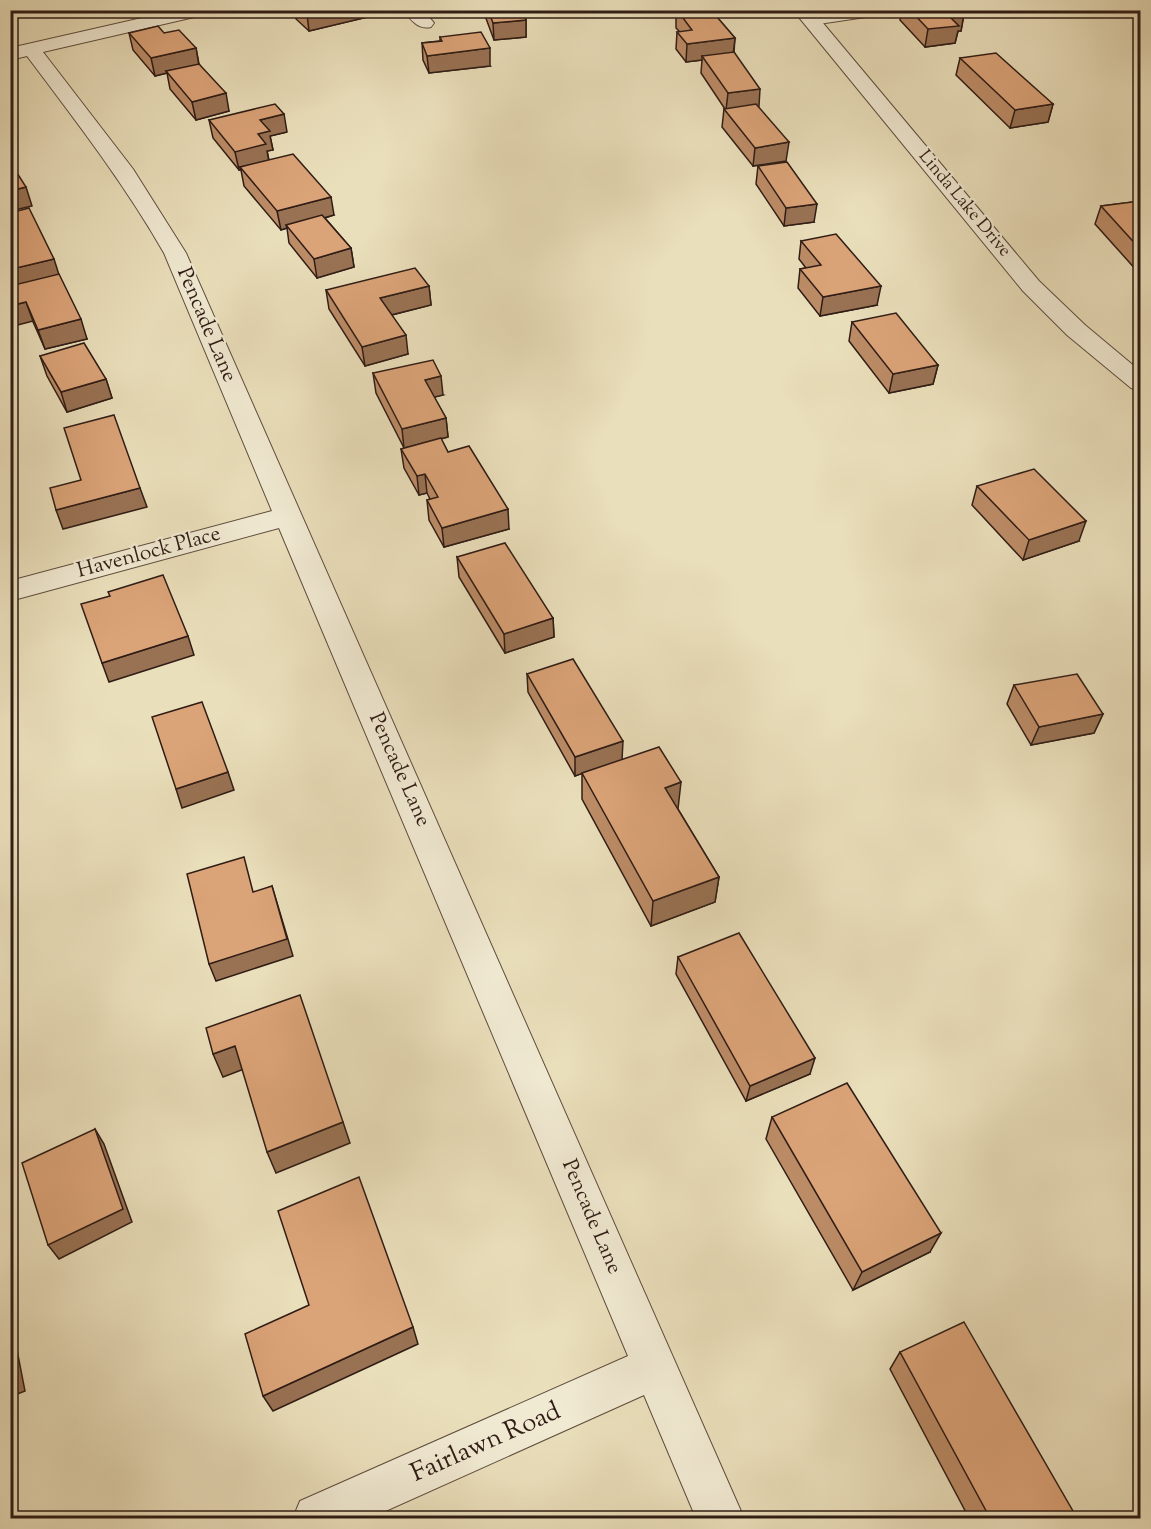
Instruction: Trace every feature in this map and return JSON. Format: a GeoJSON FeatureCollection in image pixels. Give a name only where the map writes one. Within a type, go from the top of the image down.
{"type":"FeatureCollection","features":[{"type":"Feature","properties":{"kind":"street"},"geometry":{"type":"LineString","coordinates":[[20,52],[202,10]]}},
{"type":"Feature","properties":{"kind":"street","name":"Linda Lake Drive"},"geometry":{"type":"LineString","coordinates":[[807,16],[1031,285],[1076,330],[1140,383]]}},
{"type":"Feature","properties":{"kind":"street","name":"Pencade Lane"},"geometry":{"type":"LineString","coordinates":[[20,52],[126,176],[168,239],[720,1518]]}},
{"type":"Feature","properties":{"kind":"street","name":"Havenlock Place"},"geometry":{"type":"LineString","coordinates":[[10,591],[288,516]]}},
{"type":"Feature","properties":{"kind":"street","name":"Fairlawn Road"},"geometry":{"type":"LineString","coordinates":[[317,1518],[655,1367]]}},
{"type":"Feature","properties":{"kind":"lane"},"geometry":{"type":"LineString","coordinates":[[807,16],[908,10]]}},
{"type":"Feature","properties":{"kind":"building"},"geometry":{"type":"Polygon","coordinates":[[[303,10],[320,10],[307,14],[303,10]]]}},
{"type":"Feature","properties":{"kind":"building"},"geometry":{"type":"Polygon","coordinates":[[[488,10],[522,10],[526,20],[493,23],[488,10]]]}},
{"type":"Feature","properties":{"kind":"building"},"geometry":{"type":"Polygon","coordinates":[[[677,10],[711,10],[735,38],[687,44],[677,32],[692,30],[677,10]]]}},
{"type":"Feature","properties":{"kind":"building"},"geometry":{"type":"Polygon","coordinates":[[[910,10],[961,10],[964,14],[949,16],[959,26],[928,29],[910,10]]]}},
{"type":"Feature","properties":{"kind":"building"},"geometry":{"type":"Polygon","coordinates":[[[158,26],[164,33],[179,30],[196,48],[151,58],[129,33],[158,26]]]}},
{"type":"Feature","properties":{"kind":"building"},"geometry":{"type":"Polygon","coordinates":[[[481,32],[490,48],[427,56],[422,43],[442,41],[440,37],[481,32]]]}},
{"type":"Feature","properties":{"kind":"building"},"geometry":{"type":"Polygon","coordinates":[[[734,52],[760,89],[728,93],[702,56],[734,52]]]}},
{"type":"Feature","properties":{"kind":"building"},"geometry":{"type":"Polygon","coordinates":[[[996,53],[1053,104],[1015,110],[960,58],[996,53]]]}},
{"type":"Feature","properties":{"kind":"building"},"geometry":{"type":"Polygon","coordinates":[[[199,64],[226,93],[192,102],[166,71],[199,64]]]}},
{"type":"Feature","properties":{"kind":"building"},"geometry":{"type":"Polygon","coordinates":[[[275,104],[284,114],[260,120],[270,131],[258,134],[266,144],[235,152],[209,120],[275,104]]]}},
{"type":"Feature","properties":{"kind":"building"},"geometry":{"type":"Polygon","coordinates":[[[756,104],[789,142],[755,148],[724,109],[756,104]]]}},
{"type":"Feature","properties":{"kind":"building"},"geometry":{"type":"Polygon","coordinates":[[[293,154],[331,197],[277,211],[240,167],[293,154]]]}},
{"type":"Feature","properties":{"kind":"building"},"geometry":{"type":"Polygon","coordinates":[[[10,162],[26,187],[10,191],[10,162]]]}},
{"type":"Feature","properties":{"kind":"building"},"geometry":{"type":"Polygon","coordinates":[[[787,162],[817,204],[786,208],[758,166],[787,162]]]}},
{"type":"Feature","properties":{"kind":"building"},"geometry":{"type":"Polygon","coordinates":[[[1140,201],[1140,249],[1101,206],[1140,201]]]}},
{"type":"Feature","properties":{"kind":"building"},"geometry":{"type":"Polygon","coordinates":[[[29,208],[54,259],[12,269],[10,266],[10,213],[29,208]]]}},
{"type":"Feature","properties":{"kind":"building"},"geometry":{"type":"Polygon","coordinates":[[[322,215],[351,248],[314,259],[286,225],[322,215]]]}},
{"type":"Feature","properties":{"kind":"building"},"geometry":{"type":"Polygon","coordinates":[[[836,234],[881,286],[823,297],[800,269],[821,265],[801,241],[836,234]]]}},
{"type":"Feature","properties":{"kind":"building"},"geometry":{"type":"Polygon","coordinates":[[[415,268],[429,286],[380,298],[406,335],[362,347],[326,290],[415,268]]]}},
{"type":"Feature","properties":{"kind":"building"},"geometry":{"type":"Polygon","coordinates":[[[59,274],[81,319],[38,330],[26,302],[10,306],[10,286],[59,274]]]}},
{"type":"Feature","properties":{"kind":"building"},"geometry":{"type":"Polygon","coordinates":[[[896,313],[938,365],[893,374],[852,322],[896,313]]]}},
{"type":"Feature","properties":{"kind":"building"},"geometry":{"type":"Polygon","coordinates":[[[84,343],[106,379],[61,392],[40,356],[84,343]]]}},
{"type":"Feature","properties":{"kind":"building"},"geometry":{"type":"Polygon","coordinates":[[[433,360],[441,376],[425,380],[446,418],[402,429],[373,373],[433,360]]]}},
{"type":"Feature","properties":{"kind":"building"},"geometry":{"type":"Polygon","coordinates":[[[114,415],[140,488],[56,510],[50,488],[81,480],[64,428],[114,415]]]}},
{"type":"Feature","properties":{"kind":"building"},"geometry":{"type":"Polygon","coordinates":[[[441,438],[448,452],[469,446],[508,509],[442,528],[427,500],[438,497],[425,474],[417,476],[401,449],[441,438]]]}},
{"type":"Feature","properties":{"kind":"building"},"geometry":{"type":"Polygon","coordinates":[[[1034,469],[1086,521],[1029,540],[977,486],[1034,469]]]}},
{"type":"Feature","properties":{"kind":"building"},"geometry":{"type":"Polygon","coordinates":[[[505,543],[553,618],[504,634],[457,557],[505,543]]]}},
{"type":"Feature","properties":{"kind":"building"},"geometry":{"type":"Polygon","coordinates":[[[163,575],[188,636],[102,663],[81,604],[110,596],[108,592],[163,575]]]}},
{"type":"Feature","properties":{"kind":"building"},"geometry":{"type":"Polygon","coordinates":[[[573,659],[623,741],[575,757],[527,674],[573,659]]]}},
{"type":"Feature","properties":{"kind":"building"},"geometry":{"type":"Polygon","coordinates":[[[1077,674],[1103,714],[1039,727],[1014,685],[1077,674]]]}},
{"type":"Feature","properties":{"kind":"building"},"geometry":{"type":"Polygon","coordinates":[[[202,702],[228,772],[176,789],[152,717],[202,702]]]}},
{"type":"Feature","properties":{"kind":"building"},"geometry":{"type":"Polygon","coordinates":[[[659,747],[681,782],[665,788],[719,877],[653,901],[582,773],[659,747]]]}},
{"type":"Feature","properties":{"kind":"building"},"geometry":{"type":"Polygon","coordinates":[[[244,857],[253,892],[272,886],[287,939],[209,964],[187,874],[244,857]]]}},
{"type":"Feature","properties":{"kind":"building"},"geometry":{"type":"Polygon","coordinates":[[[739,933],[815,1058],[750,1086],[678,957],[739,933]]]}},
{"type":"Feature","properties":{"kind":"building"},"geometry":{"type":"Polygon","coordinates":[[[300,995],[343,1122],[267,1152],[235,1046],[213,1054],[206,1028],[300,995]]]}},
{"type":"Feature","properties":{"kind":"building"},"geometry":{"type":"Polygon","coordinates":[[[847,1083],[941,1233],[862,1272],[772,1117],[847,1083]]]}},
{"type":"Feature","properties":{"kind":"building"},"geometry":{"type":"Polygon","coordinates":[[[95,1129],[123,1209],[48,1245],[22,1163],[95,1129]]]}},
{"type":"Feature","properties":{"kind":"building"},"geometry":{"type":"Polygon","coordinates":[[[359,1177],[413,1327],[263,1396],[245,1334],[309,1305],[278,1211],[359,1177]]]}},
{"type":"Feature","properties":{"kind":"building"},"geometry":{"type":"Polygon","coordinates":[[[964,1322],[1077,1518],[990,1518],[900,1352],[964,1322]]]}}]}
